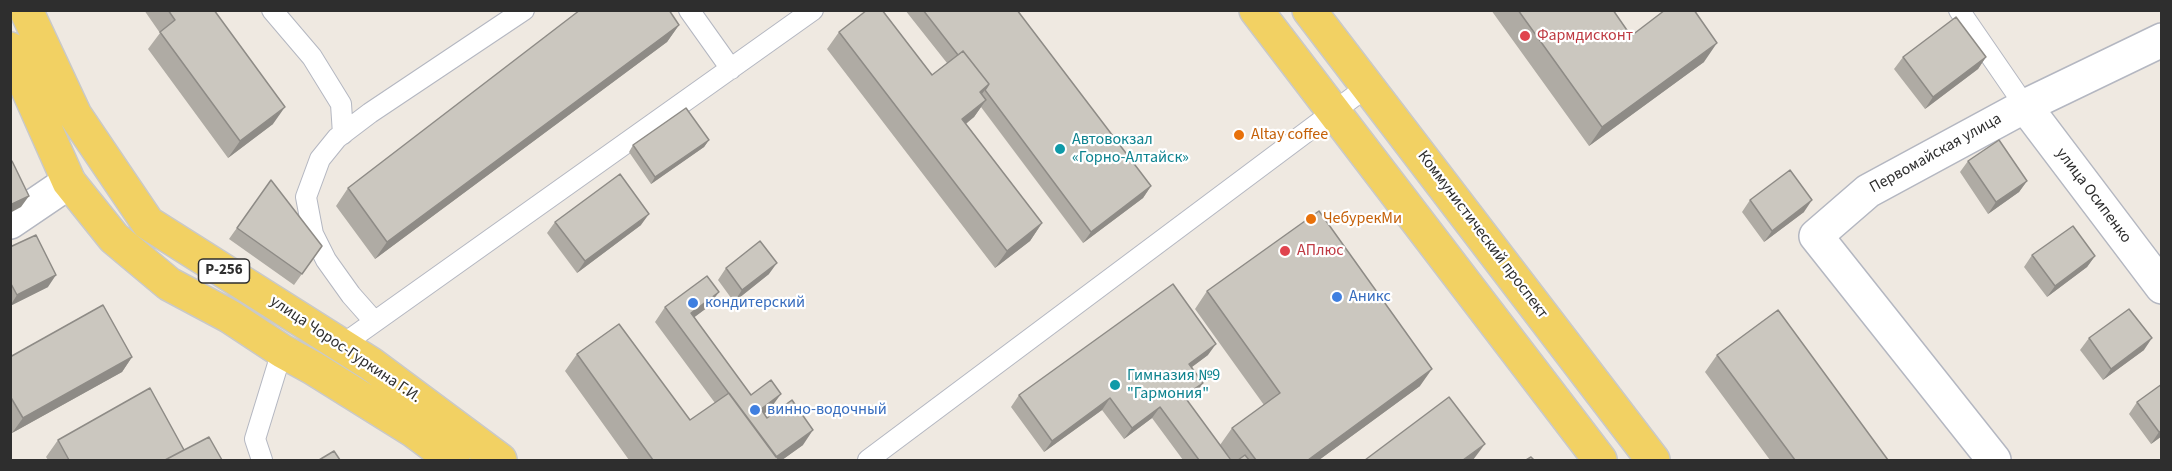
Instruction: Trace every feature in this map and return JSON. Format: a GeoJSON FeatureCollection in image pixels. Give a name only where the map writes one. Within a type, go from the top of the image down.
{"type":"FeatureCollection","features":[{"type":"Feature","properties":{"kind":"main road","name":"улица Чорос-Гуркина Г.И."},"geometry":{"type":"LineString","coordinates":[[26,10],[75,115],[148,223],[371,364],[501,460]]}},
{"type":"Feature","properties":{"kind":"main road"},"geometry":{"type":"LineString","coordinates":[[1256,10],[1600,460]]}},
{"type":"Feature","properties":{"kind":"main road","name":"Коммунистический проспект"},"geometry":{"type":"LineString","coordinates":[[1309,10],[1653,460]]}},
{"type":"Feature","properties":{"kind":"main road","name":"улица Чорос-Гуркина Г.И."},"geometry":{"type":"LineString","coordinates":[[10,49],[69,182],[114,238],[169,284],[229,316],[282,351],[313,368],[414,431],[453,460]]}},
{"type":"Feature","properties":{"kind":"street","name":"Первомайская улица"},"geometry":{"type":"LineString","coordinates":[[1994,460],[1816,236],[1868,191],[2025,106],[2162,40]]}},
{"type":"Feature","properties":{"kind":"street","name":"улица Осипенко"},"geometry":{"type":"LineString","coordinates":[[2025,106],[2162,287]]}},
{"type":"Feature","properties":{"kind":"street"},"geometry":{"type":"LineString","coordinates":[[10,222],[69,182]]}},
{"type":"Feature","properties":{"kind":"lane"},"geometry":{"type":"LineString","coordinates":[[273,10],[312,57],[341,104],[343,134]]}},
{"type":"Feature","properties":{"kind":"lane"},"geometry":{"type":"LineString","coordinates":[[374,321],[351,295],[326,260],[313,234],[306,197],[320,159],[343,134],[370,113],[524,10]]}},
{"type":"Feature","properties":{"kind":"lane"},"geometry":{"type":"LineString","coordinates":[[689,10],[731,69]]}},
{"type":"Feature","properties":{"kind":"lane"},"geometry":{"type":"LineString","coordinates":[[342,345],[813,10]]}},
{"type":"Feature","properties":{"kind":"lane"},"geometry":{"type":"LineString","coordinates":[[1959,10],[2025,106]]}},
{"type":"Feature","properties":{"kind":"lane"},"geometry":{"type":"LineString","coordinates":[[868,460],[1368,86]]}},
{"type":"Feature","properties":{"kind":"lane"},"geometry":{"type":"LineString","coordinates":[[262,460],[255,439],[282,351]]}},
{"type":"Feature","properties":{"kind":"building"},"geometry":{"type":"Polygon","coordinates":[[[168,10],[214,10],[285,107],[240,141],[160,32],[175,20],[168,10]]]}},
{"type":"Feature","properties":{"kind":"building"},"geometry":{"type":"Polygon","coordinates":[[[580,10],[669,10],[679,25],[387,242],[348,188],[580,10]]]}},
{"type":"Feature","properties":{"kind":"building"},"geometry":{"type":"Polygon","coordinates":[[[867,10],[882,10],[932,75],[963,51],[989,84],[980,92],[986,100],[962,119],[1042,223],[1007,251],[839,32],[867,10]]]}},
{"type":"Feature","properties":{"kind":"building","name":"Автовокзал «Горно-Алтайск»"},"geometry":{"type":"Polygon","coordinates":[[[923,10],[1017,10],[1151,186],[1091,232],[985,90],[989,84],[963,51],[958,55],[923,10]]]}},
{"type":"Feature","properties":{"kind":"building"},"geometry":{"type":"Polygon","coordinates":[[[1518,10],[1613,10],[1631,36],[1665,10],[1694,10],[1717,43],[1602,127],[1518,10]]]}},
{"type":"Feature","properties":{"kind":"building"},"geometry":{"type":"Polygon","coordinates":[[[1956,17],[1986,57],[1933,97],[1903,57],[1956,17]]]}},
{"type":"Feature","properties":{"kind":"building"},"geometry":{"type":"Polygon","coordinates":[[[686,108],[709,140],[655,177],[633,145],[686,108]]]}},
{"type":"Feature","properties":{"kind":"building"},"geometry":{"type":"Polygon","coordinates":[[[1999,140],[2027,181],[1996,202],[1968,161],[1999,140]]]}},
{"type":"Feature","properties":{"kind":"building"},"geometry":{"type":"Polygon","coordinates":[[[12,161],[29,196],[10,205],[10,162],[12,161]]]}},
{"type":"Feature","properties":{"kind":"building"},"geometry":{"type":"Polygon","coordinates":[[[1790,170],[1812,200],[1772,231],[1750,200],[1790,170]]]}},
{"type":"Feature","properties":{"kind":"building"},"geometry":{"type":"Polygon","coordinates":[[[620,174],[649,214],[585,261],[555,222],[620,174]]]}},
{"type":"Feature","properties":{"kind":"building"},"geometry":{"type":"Polygon","coordinates":[[[271,180],[322,246],[302,274],[237,228],[271,180]]]}},
{"type":"Feature","properties":{"kind":"building"},"geometry":{"type":"Polygon","coordinates":[[[1319,211],[1432,369],[1308,460],[1256,460],[1232,428],[1280,393],[1207,291],[1319,211]]]}},
{"type":"Feature","properties":{"kind":"building"},"geometry":{"type":"Polygon","coordinates":[[[2073,226],[2095,256],[2055,286],[2032,255],[2073,226]]]}},
{"type":"Feature","properties":{"kind":"building"},"geometry":{"type":"Polygon","coordinates":[[[36,235],[56,275],[17,295],[10,282],[10,247],[36,235]]]}},
{"type":"Feature","properties":{"kind":"building"},"geometry":{"type":"Polygon","coordinates":[[[760,241],[777,263],[742,290],[726,268],[760,241]]]}},
{"type":"Feature","properties":{"kind":"building"},"geometry":{"type":"Polygon","coordinates":[[[707,276],[719,292],[691,313],[751,395],[771,380],[781,394],[761,409],[767,418],[792,400],[813,430],[776,457],[665,307],[707,276]]]}},
{"type":"Feature","properties":{"kind":"building","name":"Гимназия №9 \"Гармония\""},"geometry":{"type":"Polygon","coordinates":[[[1173,284],[1216,344],[1189,364],[1203,383],[1184,396],[1231,460],[1199,460],[1160,407],[1132,428],[1110,398],[1052,441],[1019,395],[1173,284]]]}},
{"type":"Feature","properties":{"kind":"building"},"geometry":{"type":"Polygon","coordinates":[[[103,305],[132,357],[23,418],[10,396],[10,357],[103,305]]]}},
{"type":"Feature","properties":{"kind":"building"},"geometry":{"type":"Polygon","coordinates":[[[2129,309],[2152,338],[2111,369],[2089,338],[2129,309]]]}},
{"type":"Feature","properties":{"kind":"building"},"geometry":{"type":"Polygon","coordinates":[[[1778,310],[1888,460],[1795,460],[1717,355],[1778,310]]]}},
{"type":"Feature","properties":{"kind":"building"},"geometry":{"type":"Polygon","coordinates":[[[619,324],[690,420],[729,393],[779,460],[653,460],[577,354],[619,324]]]}},
{"type":"Feature","properties":{"kind":"building"},"geometry":{"type":"Polygon","coordinates":[[[2162,384],[2162,430],[2159,432],[2137,402],[2162,384]]]}},
{"type":"Feature","properties":{"kind":"building"},"geometry":{"type":"Polygon","coordinates":[[[150,388],[184,450],[165,460],[69,460],[58,440],[150,388]]]}},
{"type":"Feature","properties":{"kind":"building"},"geometry":{"type":"Polygon","coordinates":[[[1449,397],[1485,444],[1463,460],[1365,460],[1449,397]]]}},
{"type":"Feature","properties":{"kind":"building"},"geometry":{"type":"Polygon","coordinates":[[[209,437],[222,460],[165,460],[209,437]]]}},
{"type":"Feature","properties":{"kind":"building"},"geometry":{"type":"Polygon","coordinates":[[[334,451],[340,460],[319,460],[334,451]]]}},
{"type":"Feature","properties":{"kind":"building"},"geometry":{"type":"Polygon","coordinates":[[[1245,455],[1249,460],[1238,460],[1245,455]]]}},
{"type":"Feature","properties":{"kind":"place","name":"Фармдисконт"},"geometry":{"type":"Point","coordinates":[1525,36]}},
{"type":"Feature","properties":{"kind":"place","name":"Altay coffee"},"geometry":{"type":"Point","coordinates":[1239,135]}},
{"type":"Feature","properties":{"kind":"place","name":"Автовокзал «Горно-Алтайск»"},"geometry":{"type":"Point","coordinates":[1060,149]}},
{"type":"Feature","properties":{"kind":"place","name":"ЧебурекМи"},"geometry":{"type":"Point","coordinates":[1311,219]}},
{"type":"Feature","properties":{"kind":"place","name":"АПлюс"},"geometry":{"type":"Point","coordinates":[1285,251]}},
{"type":"Feature","properties":{"kind":"place","name":"Аникс"},"geometry":{"type":"Point","coordinates":[1337,297]}},
{"type":"Feature","properties":{"kind":"place","name":"кондитерский"},"geometry":{"type":"Point","coordinates":[693,303]}},
{"type":"Feature","properties":{"kind":"place","name":"Гимназия №9 \"Гармония\""},"geometry":{"type":"Point","coordinates":[1115,385]}},
{"type":"Feature","properties":{"kind":"place","name":"винно-водочный"},"geometry":{"type":"Point","coordinates":[755,410]}}]}
